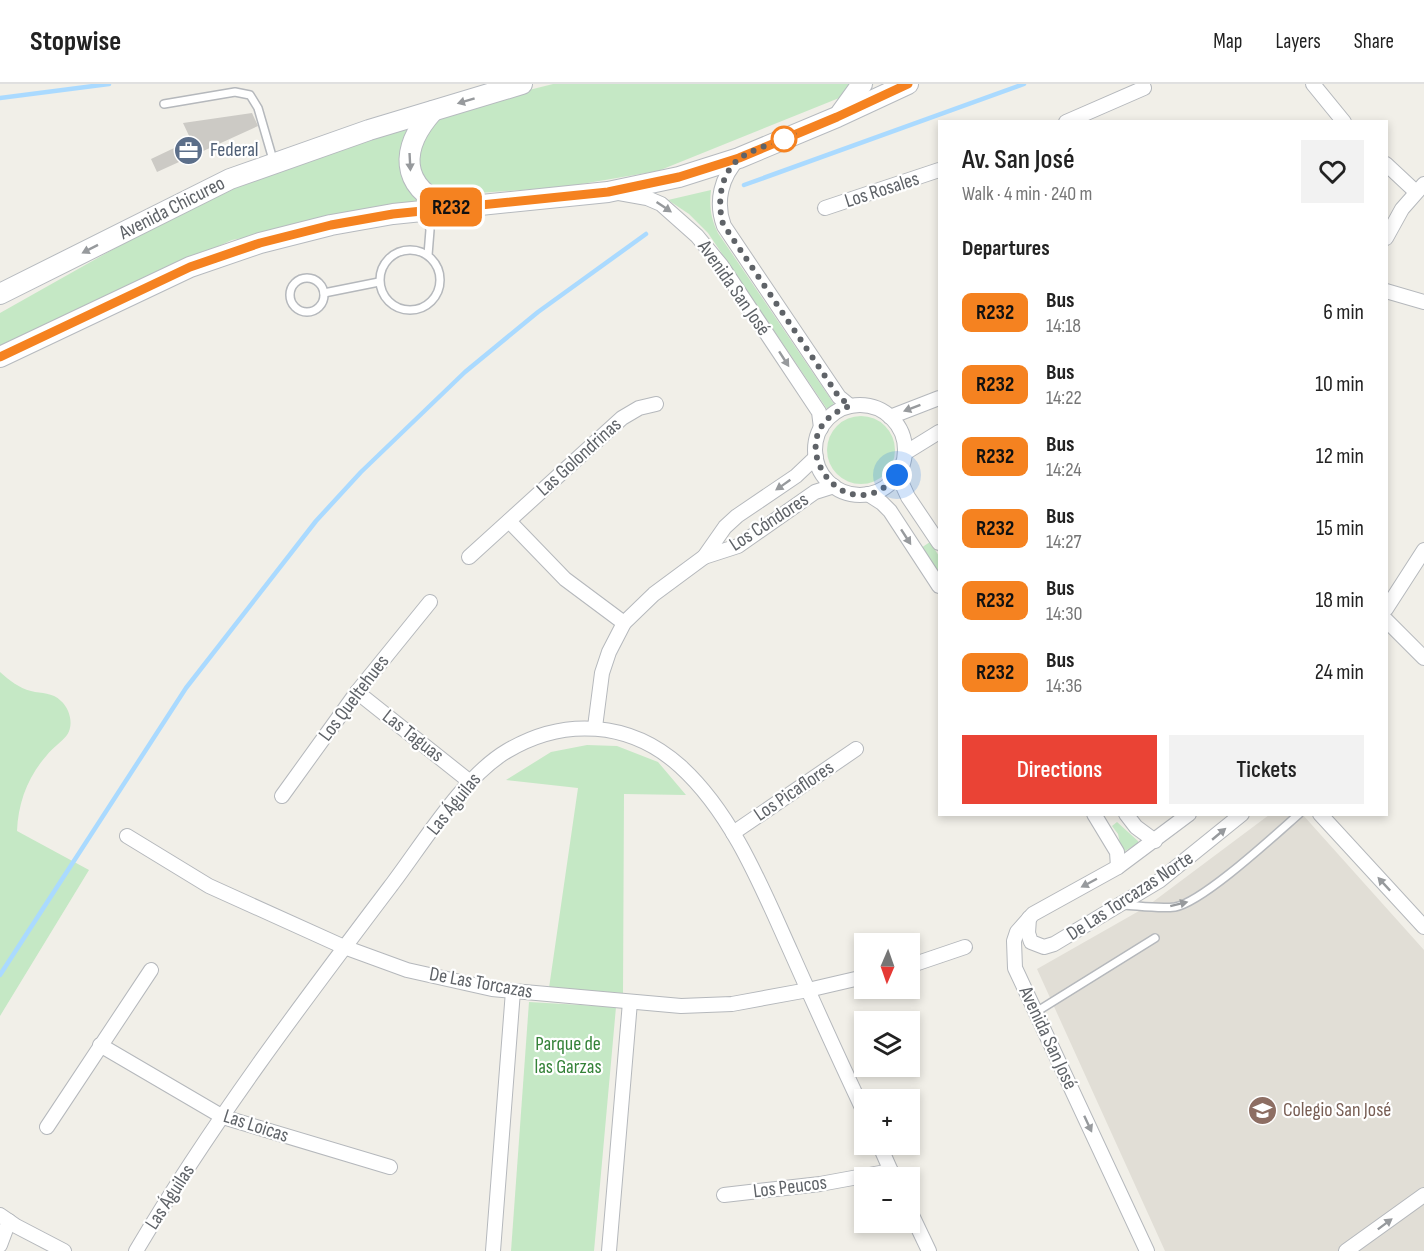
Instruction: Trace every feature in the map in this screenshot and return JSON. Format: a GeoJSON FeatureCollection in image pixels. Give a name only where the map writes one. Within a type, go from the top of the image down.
{"type":"FeatureCollection","features":[{"type":"Feature","properties":{"kind":"main road","name":"Avenida Chicureo"},"geometry":{"type":"LineString","coordinates":[[0,294],[230,179],[369,129],[522,84]]}},
{"type":"Feature","properties":{"kind":"main road"},"geometry":{"type":"LineString","coordinates":[[837,117],[862,84]]}},
{"type":"Feature","properties":{"kind":"main road"},"geometry":{"type":"LineString","coordinates":[[0,357],[190,267],[278,238],[331,225],[425,210],[608,192],[699,172],[739,158],[837,117],[908,84]]}},
{"type":"Feature","properties":{"kind":"main road"},"geometry":{"type":"LineString","coordinates":[[433,111],[414,139],[409,164],[419,188],[433,200],[448,207]]}},
{"type":"Feature","properties":{"kind":"street"},"geometry":{"type":"LineString","coordinates":[[1313,84],[1342,120]]}},
{"type":"Feature","properties":{"kind":"street"},"geometry":{"type":"LineString","coordinates":[[1071,120],[1144,88]]}},
{"type":"Feature","properties":{"kind":"street","name":"Avenida San José"},"geometry":{"type":"LineString","coordinates":[[739,158],[727,175],[721,189],[720,213],[724,226],[839,397],[850,406]]}},
{"type":"Feature","properties":{"kind":"street"},"geometry":{"type":"LineString","coordinates":[[1388,165],[1420,188],[1402,209],[1388,234]]}},
{"type":"Feature","properties":{"kind":"street","name":"Los Rosales"},"geometry":{"type":"LineString","coordinates":[[825,208],[938,170]]}},
{"type":"Feature","properties":{"kind":"street","name":"Avenida San José"},"geometry":{"type":"LineString","coordinates":[[608,192],[626,193],[654,200],[667,208],[697,236],[721,265],[819,412],[821,428]]}},
{"type":"Feature","properties":{"kind":"street"},"geometry":{"type":"LineString","coordinates":[[1388,292],[1424,302]]}},
{"type":"Feature","properties":{"kind":"street"},"geometry":{"type":"LineString","coordinates":[[890,417],[938,398]]}},
{"type":"Feature","properties":{"kind":"street","name":"Las Golondrinas"},"geometry":{"type":"LineString","coordinates":[[469,557],[622,418],[632,411],[656,404]]}},
{"type":"Feature","properties":{"kind":"street"},"geometry":{"type":"LineString","coordinates":[[850,406],[874,407],[890,417],[902,433],[905,453],[903,464],[897,475],[885,487],[868,494],[850,493],[834,486],[821,470],[816,458],[816,445],[821,428],[830,417],[850,406]]}},
{"type":"Feature","properties":{"kind":"street"},"geometry":{"type":"LineString","coordinates":[[905,453],[938,433]]}},
{"type":"Feature","properties":{"kind":"street","name":"Los Cóndores"},"geometry":{"type":"LineString","coordinates":[[704,557],[720,533],[737,516],[796,476],[816,458]]}},
{"type":"Feature","properties":{"kind":"street"},"geometry":{"type":"LineString","coordinates":[[897,475],[908,497],[938,542]]}},
{"type":"Feature","properties":{"kind":"street","name":"Los Cóndores"},"geometry":{"type":"LineString","coordinates":[[595,727],[602,673],[616,636],[624,623],[654,594],[704,557],[738,546],[815,492],[834,486]]}},
{"type":"Feature","properties":{"kind":"street"},"geometry":{"type":"LineString","coordinates":[[868,494],[890,511],[938,584]]}},
{"type":"Feature","properties":{"kind":"street"},"geometry":{"type":"LineString","coordinates":[[509,521],[566,579],[624,623]]}},
{"type":"Feature","properties":{"kind":"street"},"geometry":{"type":"LineString","coordinates":[[1388,606],[1424,550]]}},
{"type":"Feature","properties":{"kind":"street","name":"Los Queltehues"},"geometry":{"type":"LineString","coordinates":[[282,796],[357,692],[430,602]]}},
{"type":"Feature","properties":{"kind":"street"},"geometry":{"type":"LineString","coordinates":[[1388,622],[1424,658]]}},
{"type":"Feature","properties":{"kind":"street","name":"Las Taguas"},"geometry":{"type":"LineString","coordinates":[[357,692],[469,781]]}},
{"type":"Feature","properties":{"kind":"street","name":"Las Águilas"},"geometry":{"type":"LineString","coordinates":[[136,1251],[223,1117],[344,947],[469,781],[503,753],[532,738],[558,730],[595,727],[638,738],[668,756],[697,783],[744,849],[854,1090]]}},
{"type":"Feature","properties":{"kind":"street","name":"Los Picaflores"},"geometry":{"type":"LineString","coordinates":[[733,833],[856,749]]}},
{"type":"Feature","properties":{"kind":"street"},"geometry":{"type":"LineString","coordinates":[[1095,816],[1117,852],[1118,867]]}},
{"type":"Feature","properties":{"kind":"street"},"geometry":{"type":"LineString","coordinates":[[1128,816],[1136,827],[1155,841]]}},
{"type":"Feature","properties":{"kind":"street","name":"Avenida San José"},"geometry":{"type":"LineString","coordinates":[[1147,1251],[1016,968],[1013,954],[1015,936],[1033,914],[1118,867],[1186,816]]}},
{"type":"Feature","properties":{"kind":"street","name":"De Las Torcazas Norte"},"geometry":{"type":"LineString","coordinates":[[1029,918],[1028,933],[1031,942],[1040,946],[1049,946],[1071,936],[1178,867],[1240,816]]}},
{"type":"Feature","properties":{"kind":"street"},"geometry":{"type":"LineString","coordinates":[[1322,816],[1424,927]]}},
{"type":"Feature","properties":{"kind":"street","name":"De Las Torcazas"},"geometry":{"type":"LineString","coordinates":[[127,836],[209,886],[344,947],[407,970],[492,989],[681,1006],[732,1004],[854,979]]}},
{"type":"Feature","properties":{"kind":"street"},"geometry":{"type":"LineString","coordinates":[[920,962],[965,947]]}},
{"type":"Feature","properties":{"kind":"street"},"geometry":{"type":"LineString","coordinates":[[47,1127],[151,970]]}},
{"type":"Feature","properties":{"kind":"street"},"geometry":{"type":"LineString","coordinates":[[493,1251],[513,991]]}},
{"type":"Feature","properties":{"kind":"street"},"geometry":{"type":"LineString","coordinates":[[609,1251],[630,1002]]}},
{"type":"Feature","properties":{"kind":"street","name":"Las Loicas"},"geometry":{"type":"LineString","coordinates":[[100,1045],[223,1117],[390,1167]]}},
{"type":"Feature","properties":{"kind":"street","name":"Los Peucos"},"geometry":{"type":"LineString","coordinates":[[724,1195],[854,1179]]}},
{"type":"Feature","properties":{"kind":"street"},"geometry":{"type":"LineString","coordinates":[[1346,1251],[1424,1195]]}},
{"type":"Feature","properties":{"kind":"street"},"geometry":{"type":"LineString","coordinates":[[0,1245],[4,1218],[64,1251]]}},
{"type":"Feature","properties":{"kind":"street"},"geometry":{"type":"LineString","coordinates":[[920,1232],[929,1251]]}},
{"type":"Feature","properties":{"kind":"lane"},"geometry":{"type":"LineString","coordinates":[[165,104],[236,92],[250,95],[258,108],[274,164]]}},
{"type":"Feature","properties":{"kind":"lane"},"geometry":{"type":"LineString","coordinates":[[425,210],[430,230],[428,255]]}},
{"type":"Feature","properties":{"kind":"lane"},"geometry":{"type":"LineString","coordinates":[[399,251],[419,251],[428,255],[435,262],[439,272],[440,282],[433,300],[415,310],[405,310],[387,300],[379,282],[384,263],[399,251]]}},
{"type":"Feature","properties":{"kind":"lane"},"geometry":{"type":"LineString","coordinates":[[304,279],[315,280],[324,293],[322,304],[308,312],[294,305],[291,294],[295,284],[304,279]]}},
{"type":"Feature","properties":{"kind":"lane"},"geometry":{"type":"LineString","coordinates":[[324,293],[379,282]]}},
{"type":"Feature","properties":{"kind":"lane"},"geometry":{"type":"LineString","coordinates":[[1121,905],[1175,907],[1190,901],[1228,874],[1297,816]]}},
{"type":"Feature","properties":{"kind":"lane"},"geometry":{"type":"LineString","coordinates":[[1036,1011],[1155,938]]}},
{"type":"Feature","properties":{"kind":"shaded area","name":"Colegio San José"},"geometry":{"type":"Polygon","coordinates":[[[1268,816],[1304,816],[1424,950],[1424,1251],[1165,1251],[1037,969],[1146,907],[1268,816]]]}},
{"type":"Feature","properties":{"kind":"green space"},"geometry":{"type":"Polygon","coordinates":[[[553,84],[874,84],[658,171],[564,187],[479,193],[232,240],[0,346],[0,313],[197,202],[342,147],[513,94],[553,84]]]}},
{"type":"Feature","properties":{"kind":"green space"},"geometry":{"type":"Polygon","coordinates":[[[711,190],[711,212],[718,233],[834,404],[827,409],[708,233],[689,214],[668,200],[711,190]]]}},
{"type":"Feature","properties":{"kind":"green space"},"geometry":{"type":"Polygon","coordinates":[[[861,416],[874,419],[885,426],[892,437],[895,450],[892,463],[885,474],[874,481],[861,484],[848,481],[837,474],[830,463],[827,450],[830,437],[837,426],[848,419],[861,416]]]}},
{"type":"Feature","properties":{"kind":"green space"},"geometry":{"type":"Polygon","coordinates":[[[930,542],[938,554],[938,573],[921,548],[930,542]]]}},
{"type":"Feature","properties":{"kind":"green space"},"geometry":{"type":"Polygon","coordinates":[[[0,672],[22,688],[58,698],[67,708],[71,722],[67,735],[49,752],[29,781],[19,810],[17,831],[89,870],[0,1016],[0,672]]]}},
{"type":"Feature","properties":{"kind":"green space"},"geometry":{"type":"Polygon","coordinates":[[[587,745],[617,746],[658,762],[686,795],[624,794],[623,993],[549,988],[578,788],[506,780],[551,752],[587,745]]]}},
{"type":"Feature","properties":{"kind":"green space"},"geometry":{"type":"Polygon","coordinates":[[[1117,822],[1138,841],[1122,853],[1118,834],[1112,826],[1117,822]]]}},
{"type":"Feature","properties":{"kind":"green space","name":"Parque de las Garzas"},"geometry":{"type":"Polygon","coordinates":[[[529,1002],[616,1007],[594,1251],[511,1251],[529,1002]]]}},
{"type":"Feature","properties":{"kind":"building","name":"Federal"},"geometry":{"type":"Polygon","coordinates":[[[252,113],[258,126],[157,172],[151,159],[191,140],[183,123],[252,113]]]}},
{"type":"Feature","properties":{"kind":"waterway"},"geometry":{"type":"LineString","coordinates":[[0,98],[109,84]]}},
{"type":"Feature","properties":{"kind":"waterway"},"geometry":{"type":"LineString","coordinates":[[744,185],[1024,84]]}},
{"type":"Feature","properties":{"kind":"waterway"},"geometry":{"type":"LineString","coordinates":[[0,975],[186,688],[316,521],[361,472],[465,372],[538,312],[646,234]]}},
{"type":"Feature","properties":{"kind":"bus line","name":"R232"},"geometry":{"type":"LineString","coordinates":[[0,357],[190,267],[260,243],[331,225],[393,214],[608,192],[679,177],[739,158],[908,84]]}},
{"type":"Feature","properties":{"kind":"place","name":"Federal"},"geometry":{"type":"Point","coordinates":[189,150]}},
{"type":"Feature","properties":{"kind":"place","name":"Colegio San José"},"geometry":{"type":"Point","coordinates":[1262,1110]}},
{"type":"Feature","properties":{"kind":"route"},"geometry":{"type":"LineString","coordinates":[[784,139],[794,135],[739,158],[732,167],[720,193],[720,213],[723,224],[839,397],[850,406],[830,417],[819,434],[816,458],[824,476],[842,490],[868,494],[890,484],[897,475]]}}]}
